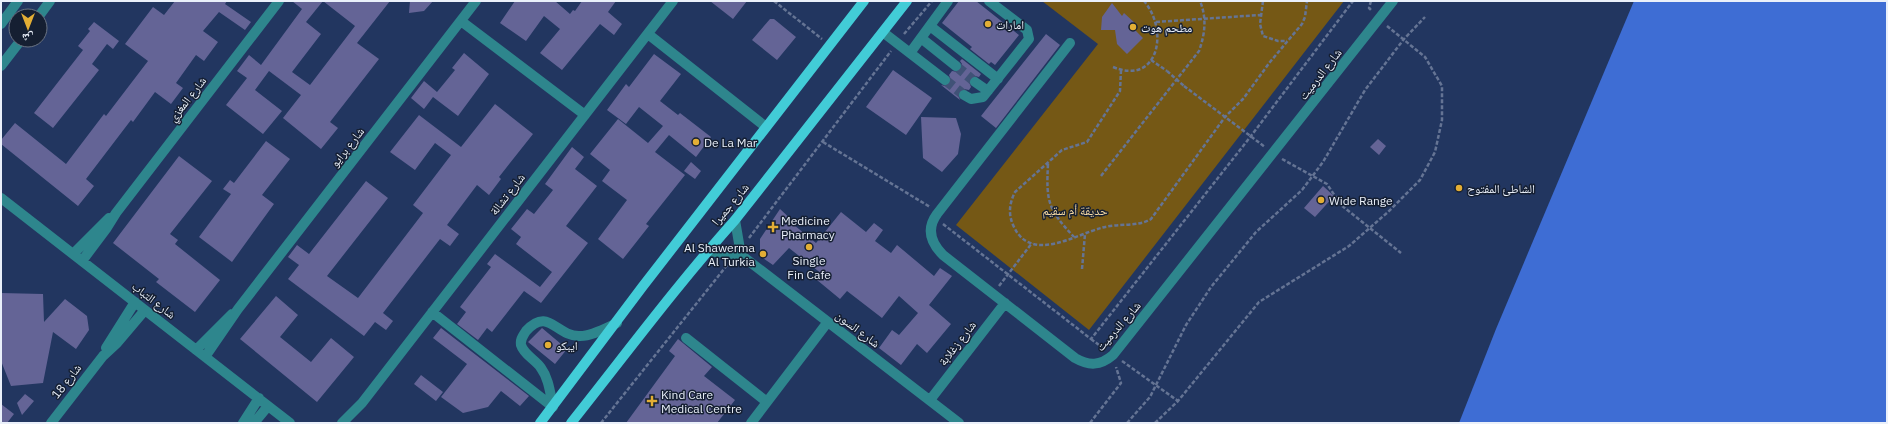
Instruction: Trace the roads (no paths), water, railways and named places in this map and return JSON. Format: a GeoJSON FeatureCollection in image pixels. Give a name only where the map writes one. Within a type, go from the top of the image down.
{"type":"FeatureCollection","features":[{"type":"Feature","properties":{"kind":"main road","name":"شارع جميرا"},"geometry":{"type":"LineString","coordinates":[[540,423],[617,323],[643,286],[864,1]]}},
{"type":"Feature","properties":{"kind":"main road","name":"شارع جميرا"},"geometry":{"type":"LineString","coordinates":[[571,423],[707,251],[734,220],[884,33],[908,1]]}},
{"type":"Feature","properties":{"kind":"street"},"geometry":{"type":"LineString","coordinates":[[1,24],[18,1]]}},
{"type":"Feature","properties":{"kind":"street","name":"شارع المغزي"},"geometry":{"type":"LineString","coordinates":[[82,261],[116,214],[279,1]]}},
{"type":"Feature","properties":{"kind":"street","name":"شارع برايو"},"geometry":{"type":"LineString","coordinates":[[205,357],[238,309],[476,1]]}},
{"type":"Feature","properties":{"kind":"street","name":"شارع تشالة"},"geometry":{"type":"LineString","coordinates":[[342,423],[362,403],[673,1]]}},
{"type":"Feature","properties":{"kind":"street"},"geometry":{"type":"LineString","coordinates":[[910,53],[948,1]]}},
{"type":"Feature","properties":{"kind":"street"},"geometry":{"type":"LineString","coordinates":[[964,95],[971,99],[980,99],[1027,42],[1029,36],[1027,30],[989,1]]}},
{"type":"Feature","properties":{"kind":"street","name":"شارع الدرميت"},"geometry":{"type":"LineString","coordinates":[[1070,43],[934,218],[930,233],[936,248],[1083,363],[1092,365],[1102,363],[1113,355],[1274,154],[1393,1]]}},
{"type":"Feature","properties":{"kind":"street"},"geometry":{"type":"LineString","coordinates":[[461,20],[585,115]]}},
{"type":"Feature","properties":{"kind":"street"},"geometry":{"type":"LineString","coordinates":[[930,26],[998,79]]}},
{"type":"Feature","properties":{"kind":"street"},"geometry":{"type":"LineString","coordinates":[[884,33],[945,80]]}},
{"type":"Feature","properties":{"kind":"street"},"geometry":{"type":"LineString","coordinates":[[648,34],[766,127]]}},
{"type":"Feature","properties":{"kind":"street"},"geometry":{"type":"LineString","coordinates":[[921,38],[956,66]]}},
{"type":"Feature","properties":{"kind":"street"},"geometry":{"type":"LineString","coordinates":[[1,66],[15,48]]}},
{"type":"Feature","properties":{"kind":"street"},"geometry":{"type":"LineString","coordinates":[[975,82],[988,91]]}},
{"type":"Feature","properties":{"kind":"street","name":"شارع التباب"},"geometry":{"type":"LineString","coordinates":[[1,198],[290,423]]}},
{"type":"Feature","properties":{"kind":"street","name":"شارع المغزي"},"geometry":{"type":"LineString","coordinates":[[73,254],[101,225],[116,214]]}},
{"type":"Feature","properties":{"kind":"street"},"geometry":{"type":"LineString","coordinates":[[707,251],[739,253],[734,220]]}},
{"type":"Feature","properties":{"kind":"street","name":"شارع السون"},"geometry":{"type":"LineString","coordinates":[[739,253],[959,423]]}},
{"type":"Feature","properties":{"kind":"street","name":"شارع 18"},"geometry":{"type":"LineString","coordinates":[[103,356],[111,339],[136,302]]}},
{"type":"Feature","properties":{"kind":"street","name":"شارع زغلابة"},"geometry":{"type":"LineString","coordinates":[[930,400],[1005,303]]}},
{"type":"Feature","properties":{"kind":"street","name":"شارع برايو"},"geometry":{"type":"LineString","coordinates":[[196,350],[224,320],[238,309]]}},
{"type":"Feature","properties":{"kind":"street","name":"شارع 18"},"geometry":{"type":"LineString","coordinates":[[51,423],[103,356],[145,310]]}},
{"type":"Feature","properties":{"kind":"street"},"geometry":{"type":"LineString","coordinates":[[432,312],[553,406]]}},
{"type":"Feature","properties":{"kind":"street"},"geometry":{"type":"LineString","coordinates":[[553,406],[544,373],[523,349],[521,342],[523,336],[533,324],[541,321],[550,322],[570,335],[581,336],[592,334],[617,323]]}},
{"type":"Feature","properties":{"kind":"street"},"geometry":{"type":"LineString","coordinates":[[751,423],[828,323]]}},
{"type":"Feature","properties":{"kind":"street"},"geometry":{"type":"LineString","coordinates":[[686,338],[767,402]]}},
{"type":"Feature","properties":{"kind":"street"},"geometry":{"type":"LineString","coordinates":[[243,423],[259,398]]}},
{"type":"Feature","properties":{"kind":"street","name":"شارع تشالة"},"geometry":{"type":"LineString","coordinates":[[352,423],[362,403]]}},
{"type":"Feature","properties":{"kind":"street"},"geometry":{"type":"LineString","coordinates":[[254,423],[268,406]]}},
{"type":"Feature","properties":{"kind":"water"},"geometry":{"type":"Polygon","coordinates":[[[1634,1],[1887,1],[1887,423],[1459,423],[1496,329],[1634,1]]]}},
{"type":"Feature","properties":{"kind":"tunnel"},"geometry":{"type":"LineString","coordinates":[[956,66],[975,82]]}},
{"type":"Feature","properties":{"kind":"tunnel"},"geometry":{"type":"LineString","coordinates":[[945,80],[964,95]]}},
{"type":"Feature","properties":{"kind":"place","name":"امارات"},"geometry":{"type":"Point","coordinates":[988,24]}},
{"type":"Feature","properties":{"kind":"place","name":"مطحم هوت"},"geometry":{"type":"Point","coordinates":[1133,27]}},
{"type":"Feature","properties":{"kind":"place","name":"De La Mar"},"geometry":{"type":"Point","coordinates":[696,142]}},
{"type":"Feature","properties":{"kind":"place","name":"الشاطئ المفتوح"},"geometry":{"type":"Point","coordinates":[1459,188]}},
{"type":"Feature","properties":{"kind":"place","name":"Wide Range"},"geometry":{"type":"Point","coordinates":[1321,200]}},
{"type":"Feature","properties":{"kind":"place","name":"Medicine Pharmacy"},"geometry":{"type":"Point","coordinates":[773,227]}},
{"type":"Feature","properties":{"kind":"place","name":"Single Fin Cafe"},"geometry":{"type":"Point","coordinates":[809,247]}},
{"type":"Feature","properties":{"kind":"place","name":"Al Shawerma Al Turkia"},"geometry":{"type":"Point","coordinates":[763,254]}},
{"type":"Feature","properties":{"kind":"place","name":"ايبكو"},"geometry":{"type":"Point","coordinates":[548,345]}},
{"type":"Feature","properties":{"kind":"place","name":"Kind Care Medical Centre"},"geometry":{"type":"Point","coordinates":[652,401]}},
{"type":"Feature","properties":{"kind":"park label","name":"حديقة أم سقيم"},"geometry":{"type":"Point","coordinates":[1075,210]}}]}
